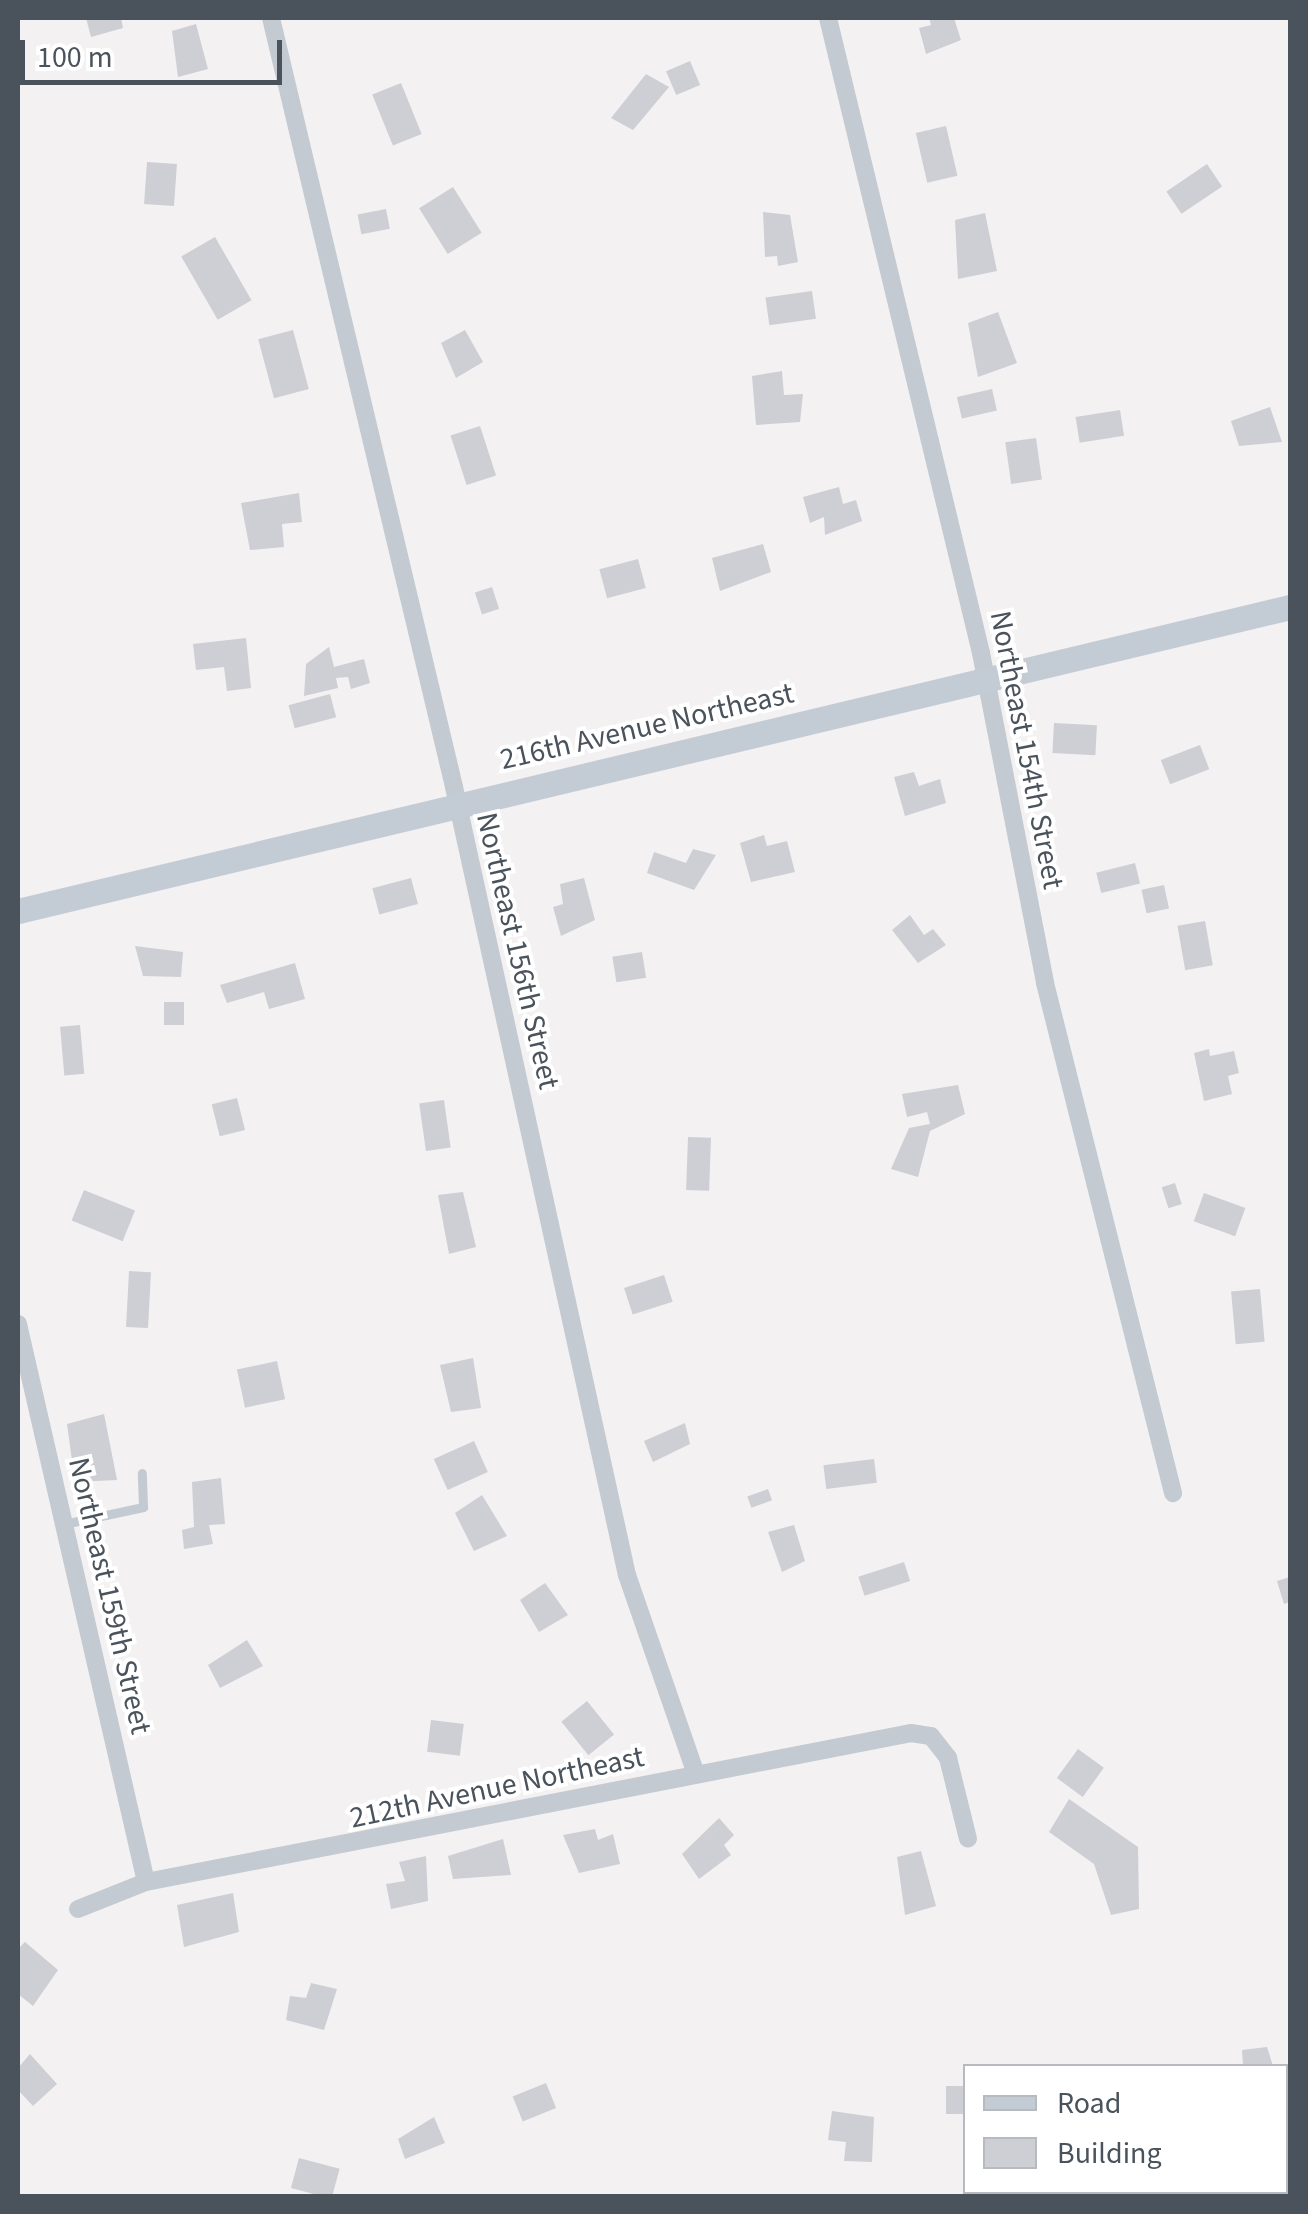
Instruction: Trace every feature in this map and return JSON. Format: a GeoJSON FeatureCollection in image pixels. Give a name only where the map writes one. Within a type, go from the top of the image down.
{"type":"FeatureCollection","features":[{"type":"Feature","properties":{"kind":"street","name":"Northeast 156th Street"},"geometry":{"type":"LineString","coordinates":[[271,18],[456,806],[626,1576],[696,1774]]}},
{"type":"Feature","properties":{"kind":"street","name":"Northeast 154th Street"},"geometry":{"type":"LineString","coordinates":[[828,18],[981,653],[980,680],[1045,983],[1174,1493]]}},
{"type":"Feature","properties":{"kind":"street","name":"216th Avenue Northeast"},"geometry":{"type":"LineString","coordinates":[[18,910],[1290,607]]}},
{"type":"Feature","properties":{"kind":"street","name":"Northeast 159th Street"},"geometry":{"type":"LineString","coordinates":[[18,1324],[146,1882]]}},
{"type":"Feature","properties":{"kind":"street","name":"212th Avenue Northeast"},"geometry":{"type":"LineString","coordinates":[[78,1909],[146,1882],[317,1854],[911,1733],[931,1736],[948,1758],[968,1839]]}},
{"type":"Feature","properties":{"kind":"lane"},"geometry":{"type":"LineString","coordinates":[[64,1524],[143,1507],[142,1473]]}},
{"type":"Feature","properties":{"kind":"building"},"geometry":{"type":"Polygon","coordinates":[[[86,18],[121,18],[123,28],[91,37],[86,18]]]}},
{"type":"Feature","properties":{"kind":"building"},"geometry":{"type":"Polygon","coordinates":[[[929,18],[954,18],[961,40],[926,54],[919,28],[931,25],[929,18]]]}},
{"type":"Feature","properties":{"kind":"building"},"geometry":{"type":"Polygon","coordinates":[[[196,24],[208,69],[178,77],[172,31],[196,24]]]}},
{"type":"Feature","properties":{"kind":"building"},"geometry":{"type":"Polygon","coordinates":[[[690,61],[700,85],[676,95],[666,71],[690,61]]]}},
{"type":"Feature","properties":{"kind":"building"},"geometry":{"type":"Polygon","coordinates":[[[646,74],[669,87],[633,130],[611,118],[646,74]]]}},
{"type":"Feature","properties":{"kind":"building"},"geometry":{"type":"Polygon","coordinates":[[[401,83],[422,134],[393,146],[372,95],[401,83]]]}},
{"type":"Feature","properties":{"kind":"building"},"geometry":{"type":"Polygon","coordinates":[[[946,126],[957,176],[927,183],[916,133],[946,126]]]}},
{"type":"Feature","properties":{"kind":"building"},"geometry":{"type":"Polygon","coordinates":[[[147,162],[177,164],[174,206],[144,204],[147,162]]]}},
{"type":"Feature","properties":{"kind":"building"},"geometry":{"type":"Polygon","coordinates":[[[1207,164],[1222,186],[1181,214],[1166,191],[1207,164]]]}},
{"type":"Feature","properties":{"kind":"building"},"geometry":{"type":"Polygon","coordinates":[[[453,187],[482,233],[448,254],[419,208],[453,187]]]}},
{"type":"Feature","properties":{"kind":"building"},"geometry":{"type":"Polygon","coordinates":[[[386,209],[390,229],[361,234],[358,215],[386,209]]]}},
{"type":"Feature","properties":{"kind":"building"},"geometry":{"type":"Polygon","coordinates":[[[763,212],[790,215],[798,262],[778,266],[777,256],[765,257],[763,212]]]}},
{"type":"Feature","properties":{"kind":"building"},"geometry":{"type":"Polygon","coordinates":[[[985,213],[997,271],[958,279],[955,220],[985,213]]]}},
{"type":"Feature","properties":{"kind":"building"},"geometry":{"type":"Polygon","coordinates":[[[215,237],[252,300],[218,320],[181,256],[215,237]]]}},
{"type":"Feature","properties":{"kind":"building"},"geometry":{"type":"Polygon","coordinates":[[[812,291],[816,319],[769,325],[765,298],[812,291]]]}},
{"type":"Feature","properties":{"kind":"building"},"geometry":{"type":"Polygon","coordinates":[[[998,312],[1017,363],[978,377],[968,323],[998,312]]]}},
{"type":"Feature","properties":{"kind":"building"},"geometry":{"type":"Polygon","coordinates":[[[293,330],[309,389],[274,398],[258,339],[293,330]]]}},
{"type":"Feature","properties":{"kind":"building"},"geometry":{"type":"Polygon","coordinates":[[[465,330],[483,362],[456,378],[441,343],[465,330]]]}},
{"type":"Feature","properties":{"kind":"building"},"geometry":{"type":"Polygon","coordinates":[[[782,371],[784,395],[803,394],[800,422],[756,425],[752,376],[782,371]]]}},
{"type":"Feature","properties":{"kind":"building"},"geometry":{"type":"Polygon","coordinates":[[[992,389],[997,410],[962,419],[957,397],[992,389]]]}},
{"type":"Feature","properties":{"kind":"building"},"geometry":{"type":"Polygon","coordinates":[[[1270,407],[1282,442],[1239,446],[1231,421],[1270,407]]]}},
{"type":"Feature","properties":{"kind":"building"},"geometry":{"type":"Polygon","coordinates":[[[1120,410],[1124,436],[1080,443],[1076,417],[1120,410]]]}},
{"type":"Feature","properties":{"kind":"building"},"geometry":{"type":"Polygon","coordinates":[[[480,426],[496,475],[467,485],[451,436],[480,426]]]}},
{"type":"Feature","properties":{"kind":"building"},"geometry":{"type":"Polygon","coordinates":[[[1036,438],[1042,480],[1011,484],[1005,442],[1036,438]]]}},
{"type":"Feature","properties":{"kind":"building"},"geometry":{"type":"Polygon","coordinates":[[[839,487],[843,504],[856,500],[862,521],[825,535],[824,517],[810,523],[803,497],[839,487]]]}},
{"type":"Feature","properties":{"kind":"building"},"geometry":{"type":"Polygon","coordinates":[[[299,493],[302,522],[282,524],[284,547],[250,550],[241,503],[299,493]]]}},
{"type":"Feature","properties":{"kind":"building"},"geometry":{"type":"Polygon","coordinates":[[[763,544],[771,572],[720,591],[712,558],[763,544]]]}},
{"type":"Feature","properties":{"kind":"building"},"geometry":{"type":"Polygon","coordinates":[[[638,559],[646,588],[607,598],[599,569],[638,559]]]}},
{"type":"Feature","properties":{"kind":"building"},"geometry":{"type":"Polygon","coordinates":[[[492,587],[499,609],[482,614],[475,593],[492,587]]]}},
{"type":"Feature","properties":{"kind":"building"},"geometry":{"type":"Polygon","coordinates":[[[246,638],[251,688],[227,691],[224,667],[196,670],[193,644],[246,638]]]}},
{"type":"Feature","properties":{"kind":"building"},"geometry":{"type":"Polygon","coordinates":[[[329,647],[334,667],[364,659],[370,683],[351,689],[348,677],[336,678],[338,688],[304,696],[306,664],[329,647]]]}},
{"type":"Feature","properties":{"kind":"building"},"geometry":{"type":"Polygon","coordinates":[[[330,694],[336,717],[295,728],[288,705],[330,694]]]}},
{"type":"Feature","properties":{"kind":"building"},"geometry":{"type":"Polygon","coordinates":[[[1054,723],[1097,725],[1095,755],[1052,753],[1054,723]]]}},
{"type":"Feature","properties":{"kind":"building"},"geometry":{"type":"Polygon","coordinates":[[[1200,745],[1209,769],[1170,784],[1161,760],[1200,745]]]}},
{"type":"Feature","properties":{"kind":"building"},"geometry":{"type":"Polygon","coordinates":[[[914,772],[919,786],[940,779],[946,803],[905,816],[894,777],[914,772]]]}},
{"type":"Feature","properties":{"kind":"building"},"geometry":{"type":"Polygon","coordinates":[[[764,835],[767,846],[787,841],[795,872],[751,882],[740,843],[764,835]]]}},
{"type":"Feature","properties":{"kind":"building"},"geometry":{"type":"Polygon","coordinates":[[[693,849],[716,855],[694,890],[647,873],[654,852],[686,863],[693,849]]]}},
{"type":"Feature","properties":{"kind":"building"},"geometry":{"type":"Polygon","coordinates":[[[1135,863],[1140,883],[1101,893],[1096,873],[1135,863]]]}},
{"type":"Feature","properties":{"kind":"building"},"geometry":{"type":"Polygon","coordinates":[[[411,878],[418,904],[379,914],[372,888],[411,878]]]}},
{"type":"Feature","properties":{"kind":"building"},"geometry":{"type":"Polygon","coordinates":[[[584,878],[595,920],[561,936],[553,907],[563,904],[560,884],[584,878]]]}},
{"type":"Feature","properties":{"kind":"building"},"geometry":{"type":"Polygon","coordinates":[[[1164,885],[1169,908],[1146,913],[1142,890],[1164,885]]]}},
{"type":"Feature","properties":{"kind":"building"},"geometry":{"type":"Polygon","coordinates":[[[910,915],[924,935],[933,929],[946,945],[918,963],[892,930],[910,915]]]}},
{"type":"Feature","properties":{"kind":"building"},"geometry":{"type":"Polygon","coordinates":[[[1205,921],[1213,965],[1185,970],[1177,926],[1205,921]]]}},
{"type":"Feature","properties":{"kind":"building"},"geometry":{"type":"Polygon","coordinates":[[[135,946],[183,952],[181,977],[143,976],[135,946]]]}},
{"type":"Feature","properties":{"kind":"building"},"geometry":{"type":"Polygon","coordinates":[[[642,952],[646,978],[616,982],[612,957],[642,952]]]}},
{"type":"Feature","properties":{"kind":"building"},"geometry":{"type":"Polygon","coordinates":[[[295,963],[305,999],[269,1009],[264,992],[227,1003],[220,985],[295,963]]]}},
{"type":"Feature","properties":{"kind":"building"},"geometry":{"type":"Polygon","coordinates":[[[164,1002],[184,1002],[184,1025],[164,1025],[164,1002]]]}},
{"type":"Feature","properties":{"kind":"building"},"geometry":{"type":"Polygon","coordinates":[[[80,1025],[84,1074],[64,1076],[60,1027],[80,1025]]]}},
{"type":"Feature","properties":{"kind":"building"},"geometry":{"type":"Polygon","coordinates":[[[1209,1049],[1210,1056],[1234,1051],[1239,1073],[1228,1076],[1232,1094],[1204,1101],[1194,1053],[1209,1049]]]}},
{"type":"Feature","properties":{"kind":"building"},"geometry":{"type":"Polygon","coordinates":[[[958,1085],[965,1114],[930,1131],[918,1177],[891,1169],[909,1128],[930,1124],[927,1112],[907,1117],[902,1094],[958,1085]]]}},
{"type":"Feature","properties":{"kind":"building"},"geometry":{"type":"Polygon","coordinates":[[[237,1098],[245,1130],[220,1136],[212,1104],[237,1098]]]}},
{"type":"Feature","properties":{"kind":"building"},"geometry":{"type":"Polygon","coordinates":[[[444,1100],[451,1148],[426,1151],[419,1103],[444,1100]]]}},
{"type":"Feature","properties":{"kind":"building"},"geometry":{"type":"Polygon","coordinates":[[[688,1137],[711,1138],[709,1191],[686,1190],[688,1137]]]}},
{"type":"Feature","properties":{"kind":"building"},"geometry":{"type":"Polygon","coordinates":[[[1175,1183],[1182,1204],[1168,1208],[1162,1187],[1175,1183]]]}},
{"type":"Feature","properties":{"kind":"building"},"geometry":{"type":"Polygon","coordinates":[[[84,1190],[135,1211],[123,1241],[72,1221],[84,1190]]]}},
{"type":"Feature","properties":{"kind":"building"},"geometry":{"type":"Polygon","coordinates":[[[463,1192],[476,1247],[449,1254],[438,1195],[463,1192]]]}},
{"type":"Feature","properties":{"kind":"building"},"geometry":{"type":"Polygon","coordinates":[[[1204,1193],[1245,1208],[1235,1236],[1194,1221],[1204,1193]]]}},
{"type":"Feature","properties":{"kind":"building"},"geometry":{"type":"Polygon","coordinates":[[[129,1271],[151,1272],[148,1328],[126,1327],[129,1271]]]}},
{"type":"Feature","properties":{"kind":"building"},"geometry":{"type":"Polygon","coordinates":[[[664,1275],[673,1302],[633,1315],[624,1288],[664,1275]]]}},
{"type":"Feature","properties":{"kind":"building"},"geometry":{"type":"Polygon","coordinates":[[[1260,1289],[1265,1342],[1236,1344],[1231,1292],[1260,1289]]]}},
{"type":"Feature","properties":{"kind":"building"},"geometry":{"type":"Polygon","coordinates":[[[473,1358],[481,1408],[451,1412],[440,1365],[473,1358]]]}},
{"type":"Feature","properties":{"kind":"building"},"geometry":{"type":"Polygon","coordinates":[[[277,1361],[285,1399],[245,1408],[237,1370],[277,1361]]]}},
{"type":"Feature","properties":{"kind":"building"},"geometry":{"type":"Polygon","coordinates":[[[104,1414],[117,1480],[75,1482],[67,1424],[104,1414]]]}},
{"type":"Feature","properties":{"kind":"building"},"geometry":{"type":"Polygon","coordinates":[[[685,1423],[690,1444],[653,1462],[644,1441],[685,1423]]]}},
{"type":"Feature","properties":{"kind":"building"},"geometry":{"type":"Polygon","coordinates":[[[474,1441],[488,1472],[448,1490],[434,1459],[474,1441]]]}},
{"type":"Feature","properties":{"kind":"building"},"geometry":{"type":"Polygon","coordinates":[[[874,1459],[877,1483],[826,1489],[823,1465],[874,1459]]]}},
{"type":"Feature","properties":{"kind":"building"},"geometry":{"type":"Polygon","coordinates":[[[221,1478],[225,1524],[209,1525],[213,1544],[184,1549],[182,1530],[194,1527],[192,1482],[221,1478]]]}},
{"type":"Feature","properties":{"kind":"building"},"geometry":{"type":"Polygon","coordinates":[[[768,1489],[772,1500],[751,1508],[747,1497],[768,1489]]]}},
{"type":"Feature","properties":{"kind":"building"},"geometry":{"type":"Polygon","coordinates":[[[482,1495],[507,1536],[474,1551],[455,1513],[482,1495]]]}},
{"type":"Feature","properties":{"kind":"building"},"geometry":{"type":"Polygon","coordinates":[[[794,1525],[805,1561],[782,1572],[768,1532],[794,1525]]]}},
{"type":"Feature","properties":{"kind":"building"},"geometry":{"type":"Polygon","coordinates":[[[904,1562],[910,1581],[865,1596],[858,1577],[904,1562]]]}},
{"type":"Feature","properties":{"kind":"building"},"geometry":{"type":"Polygon","coordinates":[[[1290,1577],[1290,1602],[1284,1604],[1277,1581],[1290,1577]]]}},
{"type":"Feature","properties":{"kind":"building"},"geometry":{"type":"Polygon","coordinates":[[[545,1583],[568,1615],[539,1632],[520,1600],[545,1583]]]}},
{"type":"Feature","properties":{"kind":"building"},"geometry":{"type":"Polygon","coordinates":[[[247,1640],[263,1666],[220,1688],[208,1665],[247,1640]]]}},
{"type":"Feature","properties":{"kind":"building"},"geometry":{"type":"Polygon","coordinates":[[[587,1701],[614,1734],[588,1755],[561,1722],[587,1701]]]}},
{"type":"Feature","properties":{"kind":"building"},"geometry":{"type":"Polygon","coordinates":[[[431,1720],[464,1724],[460,1756],[427,1752],[431,1720]]]}},
{"type":"Feature","properties":{"kind":"building"},"geometry":{"type":"Polygon","coordinates":[[[1078,1749],[1104,1768],[1083,1797],[1057,1778],[1078,1749]]]}},
{"type":"Feature","properties":{"kind":"building"},"geometry":{"type":"Polygon","coordinates":[[[1069,1799],[1138,1847],[1139,1909],[1111,1915],[1094,1864],[1049,1832],[1069,1799]]]}},
{"type":"Feature","properties":{"kind":"building"},"geometry":{"type":"Polygon","coordinates":[[[719,1818],[734,1835],[724,1845],[731,1855],[699,1879],[682,1854],[719,1818]]]}},
{"type":"Feature","properties":{"kind":"building"},"geometry":{"type":"Polygon","coordinates":[[[595,1829],[598,1840],[613,1834],[620,1864],[579,1873],[563,1835],[595,1829]]]}},
{"type":"Feature","properties":{"kind":"building"},"geometry":{"type":"Polygon","coordinates":[[[503,1839],[511,1875],[453,1879],[448,1856],[503,1839]]]}},
{"type":"Feature","properties":{"kind":"building"},"geometry":{"type":"Polygon","coordinates":[[[921,1851],[936,1906],[905,1915],[897,1857],[921,1851]]]}},
{"type":"Feature","properties":{"kind":"building"},"geometry":{"type":"Polygon","coordinates":[[[426,1856],[428,1901],[391,1909],[386,1884],[405,1881],[399,1862],[426,1856]]]}},
{"type":"Feature","properties":{"kind":"building"},"geometry":{"type":"Polygon","coordinates":[[[233,1893],[239,1932],[184,1947],[177,1905],[233,1893]]]}},
{"type":"Feature","properties":{"kind":"building"},"geometry":{"type":"Polygon","coordinates":[[[25,1942],[58,1970],[33,2006],[18,1994],[18,1949],[25,1942]]]}},
{"type":"Feature","properties":{"kind":"building"},"geometry":{"type":"Polygon","coordinates":[[[311,1983],[337,1989],[324,2030],[286,2020],[290,1996],[306,1998],[311,1983]]]}},
{"type":"Feature","properties":{"kind":"building"},"geometry":{"type":"Polygon","coordinates":[[[1267,2047],[1272,2064],[1243,2064],[1242,2050],[1267,2047]]]}},
{"type":"Feature","properties":{"kind":"building"},"geometry":{"type":"Polygon","coordinates":[[[30,2054],[57,2084],[33,2106],[18,2090],[18,2068],[30,2054]]]}},
{"type":"Feature","properties":{"kind":"building"},"geometry":{"type":"Polygon","coordinates":[[[546,2083],[556,2108],[523,2122],[513,2096],[546,2083]]]}},
{"type":"Feature","properties":{"kind":"building"},"geometry":{"type":"Polygon","coordinates":[[[946,2086],[963,2086],[963,2114],[946,2114],[946,2086]]]}},
{"type":"Feature","properties":{"kind":"building"},"geometry":{"type":"Polygon","coordinates":[[[832,2111],[874,2117],[872,2162],[844,2161],[846,2142],[828,2140],[832,2111]]]}},
{"type":"Feature","properties":{"kind":"building"},"geometry":{"type":"Polygon","coordinates":[[[434,2117],[445,2143],[405,2159],[398,2139],[434,2117]]]}},
{"type":"Feature","properties":{"kind":"building"},"geometry":{"type":"Polygon","coordinates":[[[299,2158],[340,2169],[332,2196],[291,2188],[299,2158]]]}}]}
